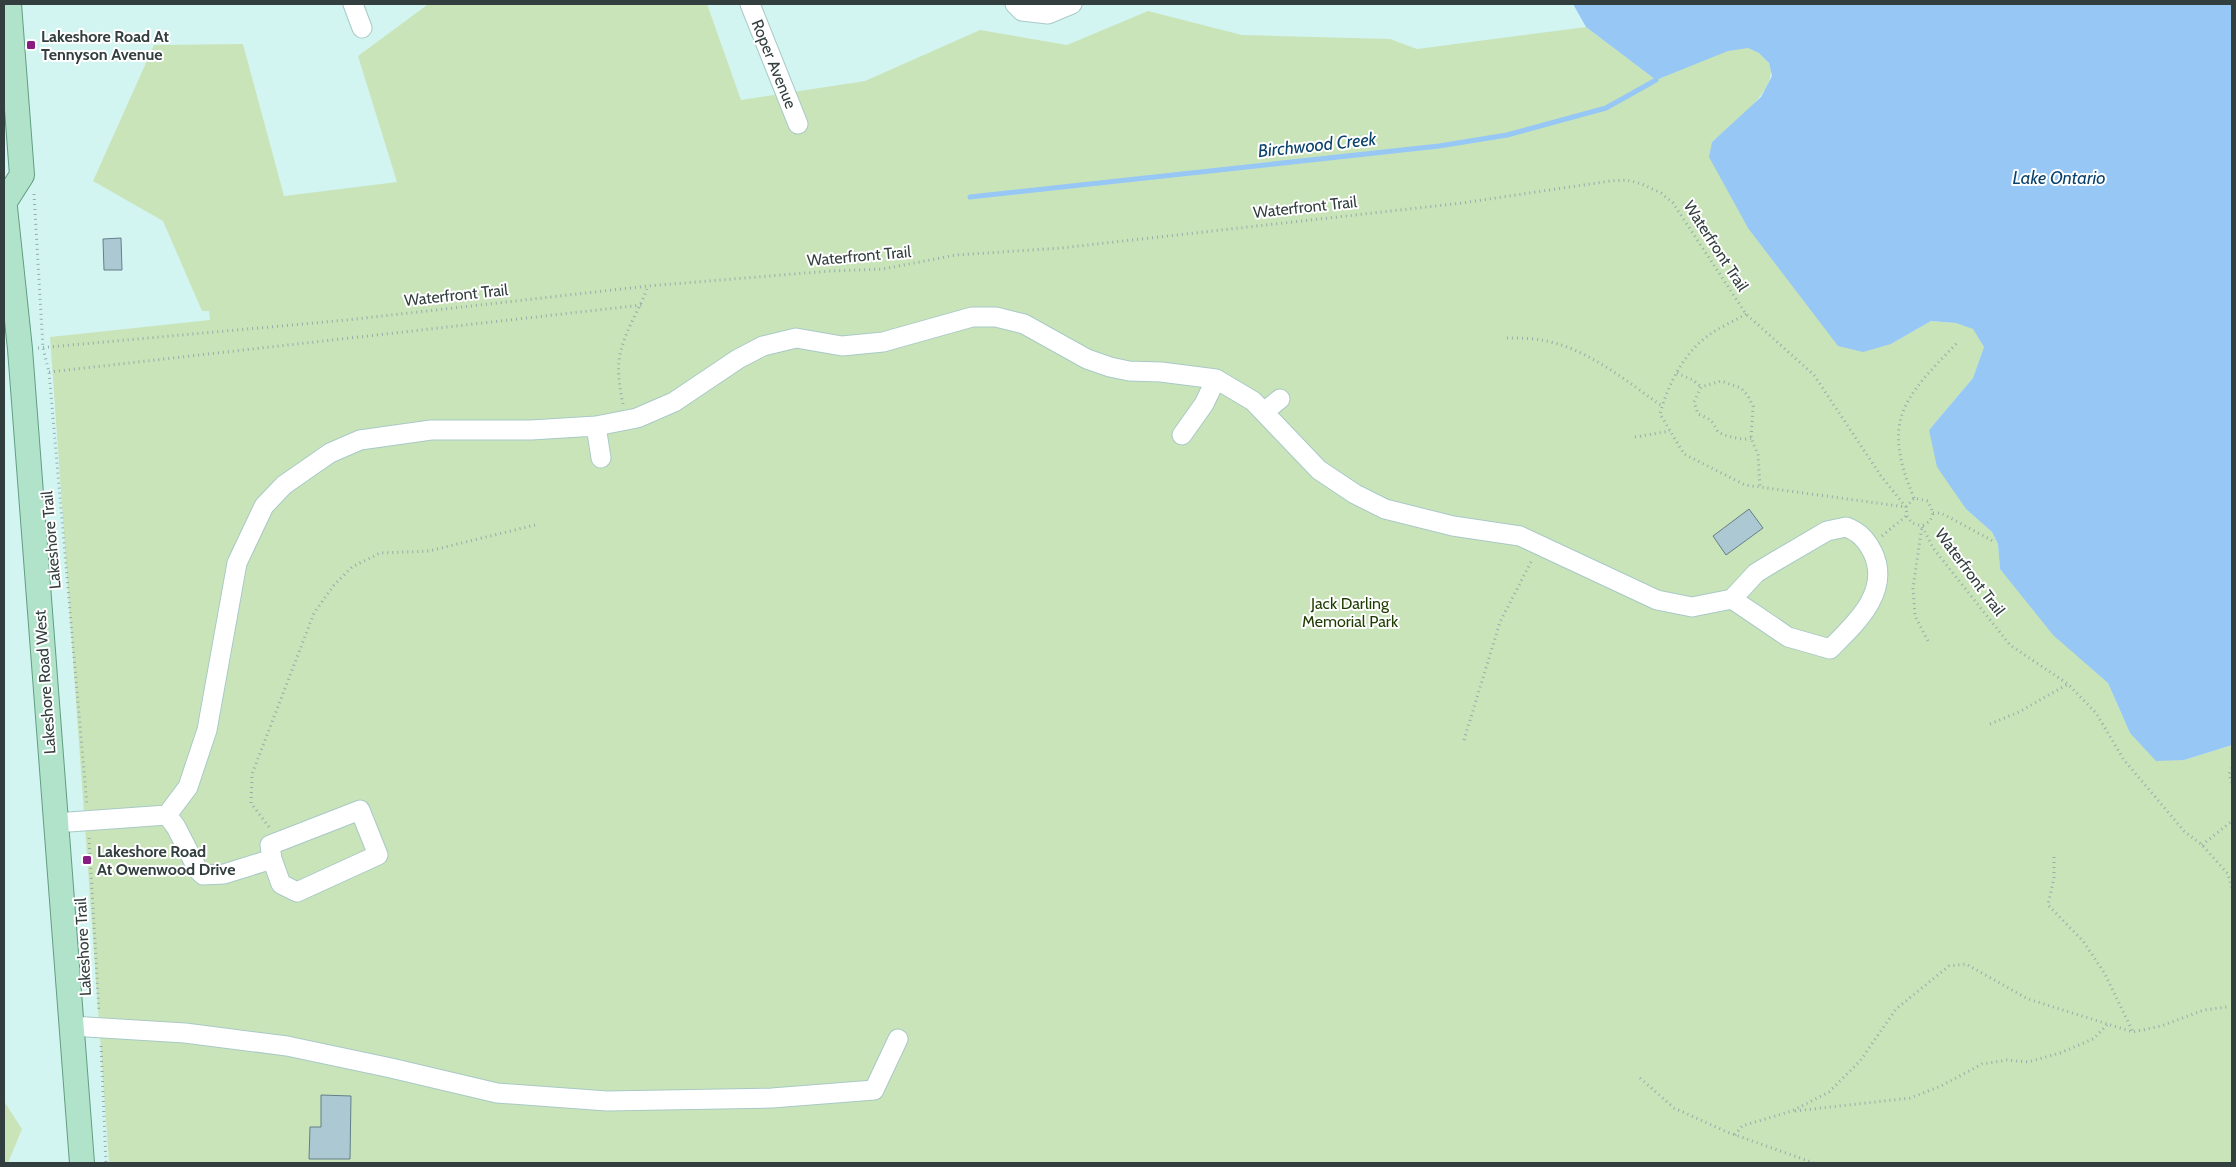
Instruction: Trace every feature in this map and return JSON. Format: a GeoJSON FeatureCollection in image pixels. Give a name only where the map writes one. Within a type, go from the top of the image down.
{"type":"FeatureCollection","features":[{"type":"Feature","properties":{"kind":"main road","name":"Lakeshore Road West"},"geometry":{"type":"LineString","coordinates":[[9,4],[22,175],[5,199],[20,349],[82,1163]]}},
{"type":"Feature","properties":{"kind":"street"},"geometry":{"type":"LineString","coordinates":[[353,4],[362,28]]}},
{"type":"Feature","properties":{"kind":"street","name":"Roper Avenue"},"geometry":{"type":"LineString","coordinates":[[750,4],[798,124]]}},
{"type":"Feature","properties":{"kind":"street"},"geometry":{"type":"LineString","coordinates":[[1019,8],[1048,14],[1072,4]]}},
{"type":"Feature","properties":{"kind":"street"},"geometry":{"type":"LineString","coordinates":[[55,823],[167,815],[188,787],[207,730],[237,564],[264,506],[284,485],[330,453],[360,440],[399,432],[431,430],[531,430],[596,426],[626,421],[674,402],[738,359],[763,346],[796,338],[842,346],[883,342],[972,317],[996,317],[1024,324],[1087,359],[1110,367],[1129,371],[1161,372],[1216,379],[1241,392],[1264,412],[1319,470],[1354,494],[1385,509],[1453,526],[1520,536],[1539,543],[1657,600],[1692,607],[1732,599],[1756,574],[1827,531],[1846,527],[1861,535],[1870,545],[1879,571],[1879,584],[1866,609],[1830,649],[1788,637],[1732,599]]}},
{"type":"Feature","properties":{"kind":"street"},"geometry":{"type":"LineString","coordinates":[[1182,435],[1204,404],[1216,379]]}},
{"type":"Feature","properties":{"kind":"street"},"geometry":{"type":"LineString","coordinates":[[1264,412],[1280,399]]}},
{"type":"Feature","properties":{"kind":"street"},"geometry":{"type":"LineString","coordinates":[[596,426],[600,458]]}},
{"type":"Feature","properties":{"kind":"street"},"geometry":{"type":"LineString","coordinates":[[360,810],[378,855],[298,892],[281,884],[272,859],[270,845],[360,810]]}},
{"type":"Feature","properties":{"kind":"street"},"geometry":{"type":"LineString","coordinates":[[167,815],[176,827],[198,870],[204,875],[224,874],[272,859]]}},
{"type":"Feature","properties":{"kind":"street"},"geometry":{"type":"LineString","coordinates":[[71,1026],[185,1033],[287,1046],[497,1093],[607,1101],[772,1098],[874,1090],[898,1039]]}},
{"type":"Feature","properties":{"kind":"path","name":"Waterfront Trail"},"geometry":{"type":"LineString","coordinates":[[43,348],[347,320],[648,286],[830,271],[882,269],[956,255],[1061,248],[1462,202],[1627,180],[1662,193],[1673,203],[1746,314],[1814,376],[1881,476],[1906,507]]}},
{"type":"Feature","properties":{"kind":"path"},"geometry":{"type":"LineString","coordinates":[[626,421],[618,372],[621,348],[642,305],[648,286]]}},
{"type":"Feature","properties":{"kind":"path"},"geometry":{"type":"LineString","coordinates":[[49,372],[642,305]]}},
{"type":"Feature","properties":{"kind":"path"},"geometry":{"type":"LineString","coordinates":[[1746,314],[1705,338],[1687,356],[1664,398],[1660,414],[1684,454],[1745,485],[1906,507]]}},
{"type":"Feature","properties":{"kind":"path"},"geometry":{"type":"LineString","coordinates":[[1507,338],[1543,340],[1582,353],[1662,406]]}},
{"type":"Feature","properties":{"kind":"path"},"geometry":{"type":"LineString","coordinates":[[1914,498],[1901,463],[1898,443],[1900,417],[1918,383],[1957,343]]}},
{"type":"Feature","properties":{"kind":"path","name":"Lakeshore Trail"},"geometry":{"type":"LineString","coordinates":[[43,348],[49,372],[86,790]]}},
{"type":"Feature","properties":{"kind":"path"},"geometry":{"type":"LineString","coordinates":[[1677,373],[1693,380],[1701,387]]}},
{"type":"Feature","properties":{"kind":"path"},"geometry":{"type":"LineString","coordinates":[[1751,438],[1745,441],[1724,435],[1718,432],[1714,422],[1708,416],[1698,414],[1694,402],[1701,387],[1721,381],[1741,388],[1753,406],[1751,438],[1758,455],[1760,487]]}},
{"type":"Feature","properties":{"kind":"path"},"geometry":{"type":"LineString","coordinates":[[1635,437],[1670,431]]}},
{"type":"Feature","properties":{"kind":"path"},"geometry":{"type":"LineString","coordinates":[[1870,545],[1906,516],[1906,507],[1914,498]]}},
{"type":"Feature","properties":{"kind":"path"},"geometry":{"type":"LineString","coordinates":[[1914,498],[1928,500],[1933,513],[1930,522],[1922,526],[1913,588],[1915,616],[1928,641]]}},
{"type":"Feature","properties":{"kind":"path"},"geometry":{"type":"LineString","coordinates":[[1933,513],[1941,513],[1993,541]]}},
{"type":"Feature","properties":{"kind":"path","name":"Waterfront Trail"},"geometry":{"type":"LineString","coordinates":[[1906,516],[1912,523],[1922,526],[1933,548],[2010,645],[2068,684],[2096,713],[2124,760],[2184,831],[2202,845],[2228,874],[2232,888]]}},
{"type":"Feature","properties":{"kind":"path"},"geometry":{"type":"LineString","coordinates":[[280,840],[251,803],[252,774],[314,614],[334,585],[352,567],[380,553],[430,551],[535,525]]}},
{"type":"Feature","properties":{"kind":"path"},"geometry":{"type":"LineString","coordinates":[[1464,740],[1500,622],[1527,573],[1539,543]]}},
{"type":"Feature","properties":{"kind":"path"},"geometry":{"type":"LineString","coordinates":[[1990,724],[2019,712],[2068,684]]}},
{"type":"Feature","properties":{"kind":"path"},"geometry":{"type":"LineString","coordinates":[[2232,768],[2229,774],[2232,785]]}},
{"type":"Feature","properties":{"kind":"path"},"geometry":{"type":"LineString","coordinates":[[2202,845],[2232,821]]}},
{"type":"Feature","properties":{"kind":"path","name":"Lakeshore Trail"},"geometry":{"type":"LineString","coordinates":[[90,847],[99,1015]]}},
{"type":"Feature","properties":{"kind":"path"},"geometry":{"type":"LineString","coordinates":[[2054,857],[2054,878],[2048,905],[2083,941],[2105,974],[2133,1032]]}},
{"type":"Feature","properties":{"kind":"path"},"geometry":{"type":"LineString","coordinates":[[1792,1112],[1829,1092],[1860,1061],[1896,1009],[1949,966],[1966,964],[2028,999],[2133,1032],[2161,1026],[2204,1010],[2227,1007]]}},
{"type":"Feature","properties":{"kind":"path"},"geometry":{"type":"LineString","coordinates":[[1735,1135],[1742,1126],[1792,1112],[1910,1098],[1941,1086],[1982,1064],[2006,1060],[2028,1062],[2060,1053],[2093,1039],[2107,1025]]}},
{"type":"Feature","properties":{"kind":"path"},"geometry":{"type":"LineString","coordinates":[[101,1048],[106,1163]]}},
{"type":"Feature","properties":{"kind":"path"},"geometry":{"type":"LineString","coordinates":[[1640,1078],[1674,1108],[1735,1135],[1814,1163]]}},
{"type":"Feature","properties":{"kind":"green space","name":"Jack Darling Memorial Park"},"geometry":{"type":"Polygon","coordinates":[[[707,4],[741,100],[865,81],[980,30],[1067,45],[1148,11],[1242,35],[1390,39],[1417,49],[1586,27],[1656,80],[1726,51],[1747,48],[1757,52],[1766,60],[1771,70],[1769,81],[1763,93],[1742,116],[1712,142],[1891,344],[1931,321],[1956,323],[1973,328],[1984,347],[1973,378],[1929,430],[1966,509],[1992,532],[1998,544],[2000,569],[2084,661],[2108,683],[2130,733],[2184,760],[2232,745],[2232,1163],[109,1163],[50,337],[210,320],[209,311],[202,311],[163,221],[93,181],[154,45],[243,44],[284,196],[397,182],[358,56],[427,5],[707,4]]]}},
{"type":"Feature","properties":{"kind":"green space"},"geometry":{"type":"Polygon","coordinates":[[[4,1101],[22,1129],[8,1163],[4,1163],[4,1101]]]}},
{"type":"Feature","properties":{"kind":"water","name":"Lake Ontario"},"geometry":{"type":"Polygon","coordinates":[[[1573,4],[2232,4],[2232,745],[2184,760],[2156,761],[2130,733],[2108,683],[2053,635],[2000,569],[1998,544],[1992,532],[1966,509],[1937,467],[1929,430],[1973,378],[1984,347],[1973,329],[1956,323],[1931,321],[1891,344],[1863,352],[1838,346],[1748,228],[1709,157],[1712,142],[1761,97],[1772,76],[1769,63],[1759,53],[1748,48],[1728,51],[1656,80],[1586,27],[1573,4]]]}},
{"type":"Feature","properties":{"kind":"building"},"geometry":{"type":"Polygon","coordinates":[[[121,238],[122,270],[104,270],[103,239],[121,238]]]}},
{"type":"Feature","properties":{"kind":"building"},"geometry":{"type":"Polygon","coordinates":[[[1749,509],[1763,528],[1726,555],[1713,536],[1749,509]]]}},
{"type":"Feature","properties":{"kind":"building"},"geometry":{"type":"Polygon","coordinates":[[[321,1095],[351,1096],[350,1159],[309,1159],[310,1127],[321,1127],[321,1095]]]}},
{"type":"Feature","properties":{"kind":"waterway","name":"Birchwood Creek"},"geometry":{"type":"LineString","coordinates":[[970,197],[1439,146],[1507,135],[1606,108],[1656,80]]}},
{"type":"Feature","properties":{"kind":"place","name":"Lakeshore Road At Tennyson Avenue"},"geometry":{"type":"Point","coordinates":[31,45]}},
{"type":"Feature","properties":{"kind":"place","name":"Lakeshore Road At Owenwood Drive"},"geometry":{"type":"Point","coordinates":[87,860]}}]}
